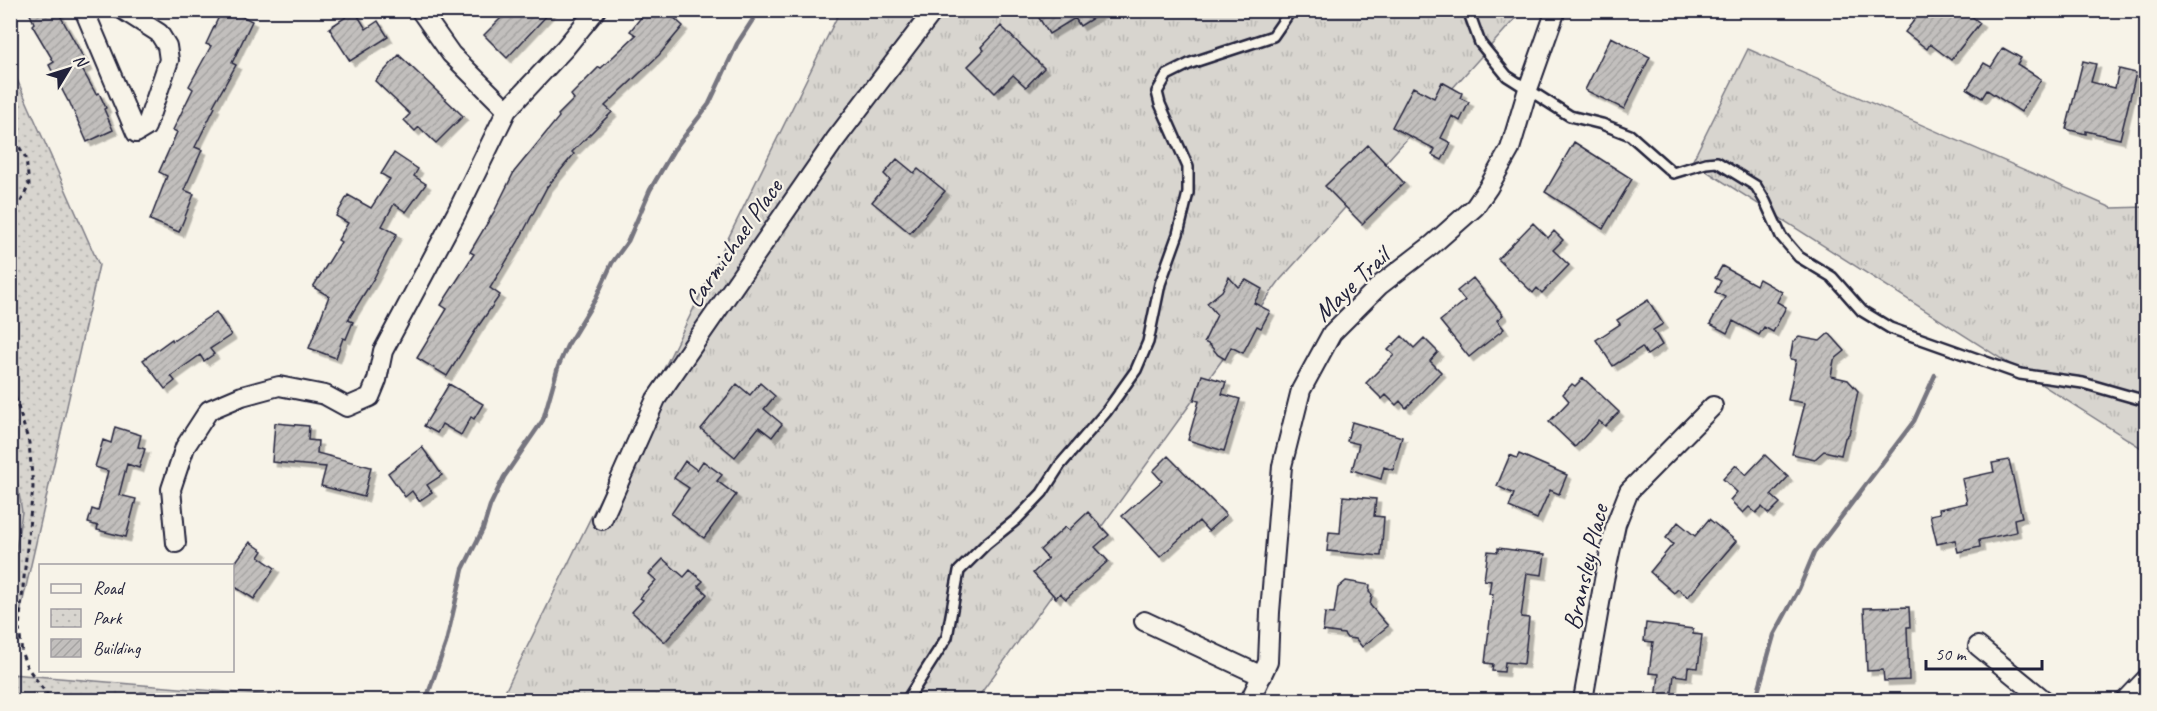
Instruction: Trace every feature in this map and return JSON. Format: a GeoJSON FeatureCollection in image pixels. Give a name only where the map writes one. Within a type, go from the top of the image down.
{"type":"FeatureCollection","features":[{"type":"Feature","properties":{"kind":"street"},"geometry":{"type":"LineString","coordinates":[[84,10],[136,133],[146,127],[169,60],[167,46],[159,33],[123,10]]}},
{"type":"Feature","properties":{"kind":"street"},"geometry":{"type":"LineString","coordinates":[[420,10],[451,54],[507,110]]}},
{"type":"Feature","properties":{"kind":"street"},"geometry":{"type":"LineString","coordinates":[[176,543],[171,489],[185,447],[209,410],[242,396],[279,386],[325,394],[347,407],[370,397],[377,380],[382,351],[463,201],[507,110],[565,48],[596,10]]}},
{"type":"Feature","properties":{"kind":"street","name":"Carmichael Place"},"geometry":{"type":"LineString","coordinates":[[602,520],[656,399],[835,140],[934,10]]}},
{"type":"Feature","properties":{"kind":"street","name":"Maye Trail"},"geometry":{"type":"LineString","coordinates":[[1250,700],[1268,662],[1282,466],[1301,390],[1332,333],[1380,285],[1432,245],[1475,207],[1510,149],[1556,10]]}},
{"type":"Feature","properties":{"kind":"street","name":"Bransley Place"},"geometry":{"type":"LineString","coordinates":[[1583,700],[1616,524],[1629,491],[1713,406]]}},
{"type":"Feature","properties":{"kind":"street"},"geometry":{"type":"LineString","coordinates":[[1144,621],[1262,676]]}},
{"type":"Feature","properties":{"kind":"street"},"geometry":{"type":"LineString","coordinates":[[1978,646],[2044,700]]}},
{"type":"Feature","properties":{"kind":"street"},"geometry":{"type":"LineString","coordinates":[[2126,700],[2146,679]]}},
{"type":"Feature","properties":{"kind":"lane"},"geometry":{"type":"LineString","coordinates":[[907,700],[947,637],[959,572],[1042,493],[1060,465],[1106,411],[1136,370],[1148,342],[1160,284],[1178,234],[1188,193],[1188,168],[1157,92],[1167,75],[1191,63],[1273,36],[1291,10]]}},
{"type":"Feature","properties":{"kind":"lane"},"geometry":{"type":"LineString","coordinates":[[1468,10],[1480,44],[1507,76],[1570,116],[1602,124],[1630,135],[1673,173],[1717,162],[1756,186],[1781,236],[1799,257],[1832,277],[1862,311],[1890,328],[2019,374],[2083,383],[2146,401]]}},
{"type":"Feature","properties":{"kind":"path"},"geometry":{"type":"LineString","coordinates":[[10,132],[26,158],[28,185],[10,224]]}},
{"type":"Feature","properties":{"kind":"path"},"geometry":{"type":"LineString","coordinates":[[10,380],[29,443],[33,487],[19,628],[22,654],[27,667],[51,700]]}},
{"type":"Feature","properties":{"kind":"green space"},"geometry":{"type":"Polygon","coordinates":[[[840,11],[1522,11],[1280,280],[976,700],[501,700],[840,11]]]}},
{"type":"Feature","properties":{"kind":"green space"},"geometry":{"type":"Polygon","coordinates":[[[1748,49],[2112,208],[2146,207],[2146,451],[1692,162],[1748,49]]]}},
{"type":"Feature","properties":{"kind":"green space"},"geometry":{"type":"Polygon","coordinates":[[[11,66],[99,265],[11,653],[11,66]]]}},
{"type":"Feature","properties":{"kind":"green space"},"geometry":{"type":"Polygon","coordinates":[[[10,455],[15,469],[22,512],[15,556],[10,555],[10,455]]]}},
{"type":"Feature","properties":{"kind":"green space"},"geometry":{"type":"Polygon","coordinates":[[[11,674],[324,700],[11,700],[11,674]]]}},
{"type":"Feature","properties":{"kind":"green space"},"geometry":{"type":"Polygon","coordinates":[[[141,692],[150,693],[153,700],[122,700],[141,692]]]}},
{"type":"Feature","properties":{"kind":"building"},"geometry":{"type":"Polygon","coordinates":[[[28,10],[57,10],[88,66],[82,69],[96,94],[99,93],[113,130],[87,142],[69,101],[49,65],[54,62],[32,25],[34,23],[28,10]]]}},
{"type":"Feature","properties":{"kind":"building"},"geometry":{"type":"Polygon","coordinates":[[[222,10],[230,10],[252,21],[232,63],[236,65],[213,106],[215,107],[195,147],[202,150],[184,190],[194,194],[179,232],[150,220],[167,176],[159,172],[177,132],[173,130],[193,89],[189,86],[211,46],[206,44],[222,10]]]}},
{"type":"Feature","properties":{"kind":"building"},"geometry":{"type":"Polygon","coordinates":[[[509,10],[552,10],[507,58],[484,35],[509,10]]]}},
{"type":"Feature","properties":{"kind":"building"},"geometry":{"type":"Polygon","coordinates":[[[647,10],[677,10],[672,16],[683,26],[659,55],[605,106],[612,112],[572,152],[574,154],[547,187],[490,288],[500,295],[447,376],[417,358],[447,309],[441,305],[474,254],[470,252],[514,172],[559,117],[558,115],[574,99],[571,95],[636,35],[630,31],[647,10]]]}},
{"type":"Feature","properties":{"kind":"building"},"geometry":{"type":"Polygon","coordinates":[[[1034,10],[1106,10],[1080,26],[1075,18],[1049,34],[1034,10]]]}},
{"type":"Feature","properties":{"kind":"building"},"geometry":{"type":"Polygon","coordinates":[[[1922,10],[1964,10],[1980,23],[1951,60],[1930,44],[1927,49],[1905,32],[1922,10]]]}},
{"type":"Feature","properties":{"kind":"building"},"geometry":{"type":"Polygon","coordinates":[[[355,11],[366,29],[378,21],[388,37],[350,61],[329,28],[355,11]]]}},
{"type":"Feature","properties":{"kind":"building"},"geometry":{"type":"Polygon","coordinates":[[[1001,26],[1044,68],[1026,87],[1013,75],[995,93],[968,66],[984,50],[981,47],[1001,26]]]}},
{"type":"Feature","properties":{"kind":"building"},"geometry":{"type":"Polygon","coordinates":[[[1611,37],[1650,57],[1624,109],[1585,90],[1611,37]]]}},
{"type":"Feature","properties":{"kind":"building"},"geometry":{"type":"Polygon","coordinates":[[[2003,48],[2021,58],[2017,64],[2041,79],[2021,112],[1987,90],[1982,98],[1967,89],[1984,63],[1991,67],[2003,48]]]}},
{"type":"Feature","properties":{"kind":"building"},"geometry":{"type":"Polygon","coordinates":[[[399,55],[463,116],[436,143],[419,127],[415,131],[404,120],[410,114],[375,81],[399,55]]]}},
{"type":"Feature","properties":{"kind":"building"},"geometry":{"type":"Polygon","coordinates":[[[2083,61],[2096,64],[2091,82],[2115,88],[2119,69],[2136,73],[2120,139],[2066,129],[2083,61]]]}},
{"type":"Feature","properties":{"kind":"building"},"geometry":{"type":"Polygon","coordinates":[[[1442,82],[1462,93],[1460,98],[1469,102],[1460,121],[1452,116],[1441,138],[1451,143],[1442,160],[1432,155],[1435,149],[1392,127],[1413,87],[1434,98],[1442,82]]]}},
{"type":"Feature","properties":{"kind":"building"},"geometry":{"type":"Polygon","coordinates":[[[1574,142],[1632,179],[1603,229],[1545,192],[1574,142]]]}},
{"type":"Feature","properties":{"kind":"building"},"geometry":{"type":"Polygon","coordinates":[[[1368,145],[1404,183],[1362,224],[1325,186],[1368,145]]]}},
{"type":"Feature","properties":{"kind":"building"},"geometry":{"type":"Polygon","coordinates":[[[394,153],[418,169],[414,176],[426,184],[406,212],[394,204],[382,226],[397,234],[348,320],[353,322],[346,339],[343,338],[336,358],[309,348],[329,296],[313,287],[341,242],[338,240],[348,223],[336,216],[348,195],[371,208],[390,179],[381,174],[394,153]]]}},
{"type":"Feature","properties":{"kind":"building"},"geometry":{"type":"Polygon","coordinates":[[[897,159],[914,173],[918,169],[945,191],[910,233],[872,202],[890,180],[884,174],[897,159]]]}},
{"type":"Feature","properties":{"kind":"building"},"geometry":{"type":"Polygon","coordinates":[[[1533,223],[1548,238],[1554,231],[1563,240],[1553,250],[1569,265],[1542,293],[1537,288],[1533,293],[1498,259],[1533,223]]]}},
{"type":"Feature","properties":{"kind":"building"},"geometry":{"type":"Polygon","coordinates":[[[1722,266],[1756,285],[1759,279],[1782,292],[1777,302],[1786,307],[1773,332],[1764,327],[1759,335],[1733,321],[1727,333],[1710,324],[1725,297],[1715,292],[1721,281],[1715,278],[1722,266]]]}},
{"type":"Feature","properties":{"kind":"building"},"geometry":{"type":"Polygon","coordinates":[[[1229,277],[1238,287],[1246,280],[1262,289],[1254,303],[1270,311],[1261,328],[1257,326],[1243,353],[1231,347],[1225,359],[1204,342],[1217,315],[1207,303],[1222,291],[1229,277]]]}},
{"type":"Feature","properties":{"kind":"building"},"geometry":{"type":"Polygon","coordinates":[[[1473,278],[1503,315],[1497,320],[1504,329],[1469,357],[1440,321],[1465,301],[1457,291],[1473,278]]]}},
{"type":"Feature","properties":{"kind":"building"},"geometry":{"type":"Polygon","coordinates":[[[1648,300],[1663,324],[1653,330],[1662,345],[1647,355],[1642,347],[1613,366],[1596,340],[1620,324],[1617,320],[1648,300]]]}},
{"type":"Feature","properties":{"kind":"building"},"geometry":{"type":"Polygon","coordinates":[[[216,312],[231,335],[210,349],[214,354],[204,361],[200,355],[171,376],[175,381],[165,389],[143,360],[216,312]]]}},
{"type":"Feature","properties":{"kind":"building"},"geometry":{"type":"Polygon","coordinates":[[[1829,333],[1845,351],[1834,360],[1831,376],[1848,380],[1858,391],[1849,434],[1845,438],[1841,455],[1824,451],[1815,459],[1792,454],[1805,403],[1788,400],[1796,360],[1790,359],[1793,342],[1799,337],[1820,341],[1829,333]]]}},
{"type":"Feature","properties":{"kind":"building"},"geometry":{"type":"Polygon","coordinates":[[[1402,336],[1414,348],[1424,338],[1438,352],[1430,361],[1441,372],[1406,408],[1400,401],[1396,405],[1386,395],[1382,399],[1366,383],[1394,355],[1388,350],[1402,336]]]}},
{"type":"Feature","properties":{"kind":"building"},"geometry":{"type":"Polygon","coordinates":[[[1202,375],[1226,382],[1222,394],[1240,399],[1224,451],[1188,440],[1199,401],[1194,400],[1202,375]]]}},
{"type":"Feature","properties":{"kind":"building"},"geometry":{"type":"Polygon","coordinates":[[[1583,378],[1619,412],[1605,426],[1599,421],[1575,447],[1549,422],[1569,401],[1563,394],[1572,384],[1575,386],[1583,378]]]}},
{"type":"Feature","properties":{"kind":"building"},"geometry":{"type":"Polygon","coordinates":[[[760,383],[775,396],[764,409],[782,424],[772,437],[759,427],[735,457],[701,429],[737,384],[750,395],[760,383]]]}},
{"type":"Feature","properties":{"kind":"building"},"geometry":{"type":"Polygon","coordinates":[[[449,384],[483,404],[474,419],[471,417],[461,435],[442,424],[437,433],[424,426],[449,384]]]}},
{"type":"Feature","properties":{"kind":"building"},"geometry":{"type":"Polygon","coordinates":[[[1352,422],[1402,437],[1393,470],[1384,467],[1381,479],[1352,470],[1359,444],[1347,441],[1352,422]]]}},
{"type":"Feature","properties":{"kind":"building"},"geometry":{"type":"Polygon","coordinates":[[[275,423],[309,426],[308,440],[318,441],[317,453],[371,467],[364,497],[321,486],[326,467],[272,462],[275,423]]]}},
{"type":"Feature","properties":{"kind":"building"},"geometry":{"type":"Polygon","coordinates":[[[115,427],[141,435],[138,447],[145,449],[139,468],[127,464],[119,495],[136,499],[126,537],[97,530],[98,526],[88,523],[92,509],[98,511],[108,471],[95,467],[103,440],[111,443],[115,427]]]}},
{"type":"Feature","properties":{"kind":"building"},"geometry":{"type":"Polygon","coordinates":[[[422,447],[442,475],[427,485],[432,492],[419,501],[412,491],[405,497],[388,473],[422,447]]]}},
{"type":"Feature","properties":{"kind":"building"},"geometry":{"type":"Polygon","coordinates":[[[1519,454],[1567,475],[1559,494],[1550,490],[1537,519],[1509,507],[1514,494],[1497,486],[1510,455],[1517,458],[1519,454]]]}},
{"type":"Feature","properties":{"kind":"building"},"geometry":{"type":"Polygon","coordinates":[[[1765,455],[1788,477],[1771,495],[1780,503],[1769,514],[1762,507],[1756,513],[1749,507],[1743,513],[1730,500],[1737,492],[1723,479],[1736,465],[1746,475],[1765,455]]]}},
{"type":"Feature","properties":{"kind":"building"},"geometry":{"type":"Polygon","coordinates":[[[1168,456],[1226,515],[1208,531],[1199,521],[1160,557],[1122,516],[1162,481],[1153,471],[1168,456]]]}},
{"type":"Feature","properties":{"kind":"building"},"geometry":{"type":"Polygon","coordinates":[[[2009,460],[2022,517],[2014,519],[2016,532],[1979,540],[1980,547],[1958,552],[1955,540],[1937,544],[1930,515],[1940,513],[1939,509],[1967,503],[1962,479],[1994,472],[1992,463],[2009,460]]]}},
{"type":"Feature","properties":{"kind":"building"},"geometry":{"type":"Polygon","coordinates":[[[685,461],[697,470],[703,461],[722,475],[717,481],[736,495],[704,538],[671,514],[689,488],[674,478],[685,461]]]}},
{"type":"Feature","properties":{"kind":"building"},"geometry":{"type":"Polygon","coordinates":[[[1343,496],[1376,499],[1374,516],[1384,517],[1381,556],[1327,551],[1329,532],[1340,533],[1343,496]]]}},
{"type":"Feature","properties":{"kind":"building"},"geometry":{"type":"Polygon","coordinates":[[[1088,512],[1109,535],[1095,547],[1108,561],[1066,599],[1060,593],[1056,598],[1033,573],[1048,559],[1040,550],[1065,527],[1069,530],[1088,512]]]}},
{"type":"Feature","properties":{"kind":"building"},"geometry":{"type":"Polygon","coordinates":[[[1709,519],[1736,541],[1688,597],[1678,589],[1674,593],[1650,572],[1673,544],[1666,538],[1678,522],[1695,536],[1709,519]]]}},
{"type":"Feature","properties":{"kind":"building"},"geometry":{"type":"Polygon","coordinates":[[[250,542],[263,551],[259,557],[275,568],[254,599],[234,586],[234,564],[250,542]]]}},
{"type":"Feature","properties":{"kind":"building"},"geometry":{"type":"Polygon","coordinates":[[[1498,548],[1545,554],[1542,575],[1527,573],[1521,617],[1529,618],[1524,664],[1505,662],[1504,672],[1492,671],[1493,664],[1485,663],[1493,594],[1489,594],[1491,581],[1484,580],[1488,551],[1498,552],[1498,548]]]}},
{"type":"Feature","properties":{"kind":"building"},"geometry":{"type":"Polygon","coordinates":[[[663,559],[684,577],[690,570],[703,581],[698,586],[707,594],[665,642],[632,612],[643,600],[640,598],[656,580],[649,574],[663,559]]]}},
{"type":"Feature","properties":{"kind":"building"},"geometry":{"type":"Polygon","coordinates":[[[1346,581],[1370,585],[1369,592],[1372,595],[1370,605],[1388,626],[1362,647],[1356,639],[1347,638],[1344,634],[1323,631],[1325,613],[1334,614],[1338,588],[1346,581]]]}},
{"type":"Feature","properties":{"kind":"building"},"geometry":{"type":"Polygon","coordinates":[[[1909,607],[1910,627],[1907,627],[1909,680],[1884,681],[1883,670],[1867,671],[1864,608],[1909,607]]]}},
{"type":"Feature","properties":{"kind":"building"},"geometry":{"type":"Polygon","coordinates":[[[1646,623],[1693,629],[1693,634],[1702,635],[1698,668],[1688,667],[1687,677],[1674,675],[1671,700],[1656,700],[1659,674],[1649,673],[1653,642],[1644,641],[1646,623]]]}},
{"type":"Feature","properties":{"kind":"waterway"},"geometry":{"type":"LineString","coordinates":[[426,700],[446,643],[463,569],[483,529],[490,506],[504,477],[543,420],[558,367],[567,346],[596,298],[612,263],[628,241],[650,190],[673,151],[709,104],[737,44],[759,10]]}},
{"type":"Feature","properties":{"kind":"waterway"},"geometry":{"type":"LineString","coordinates":[[1754,700],[1774,635],[1799,589],[1814,553],[1914,421],[1935,375]]}}]}
